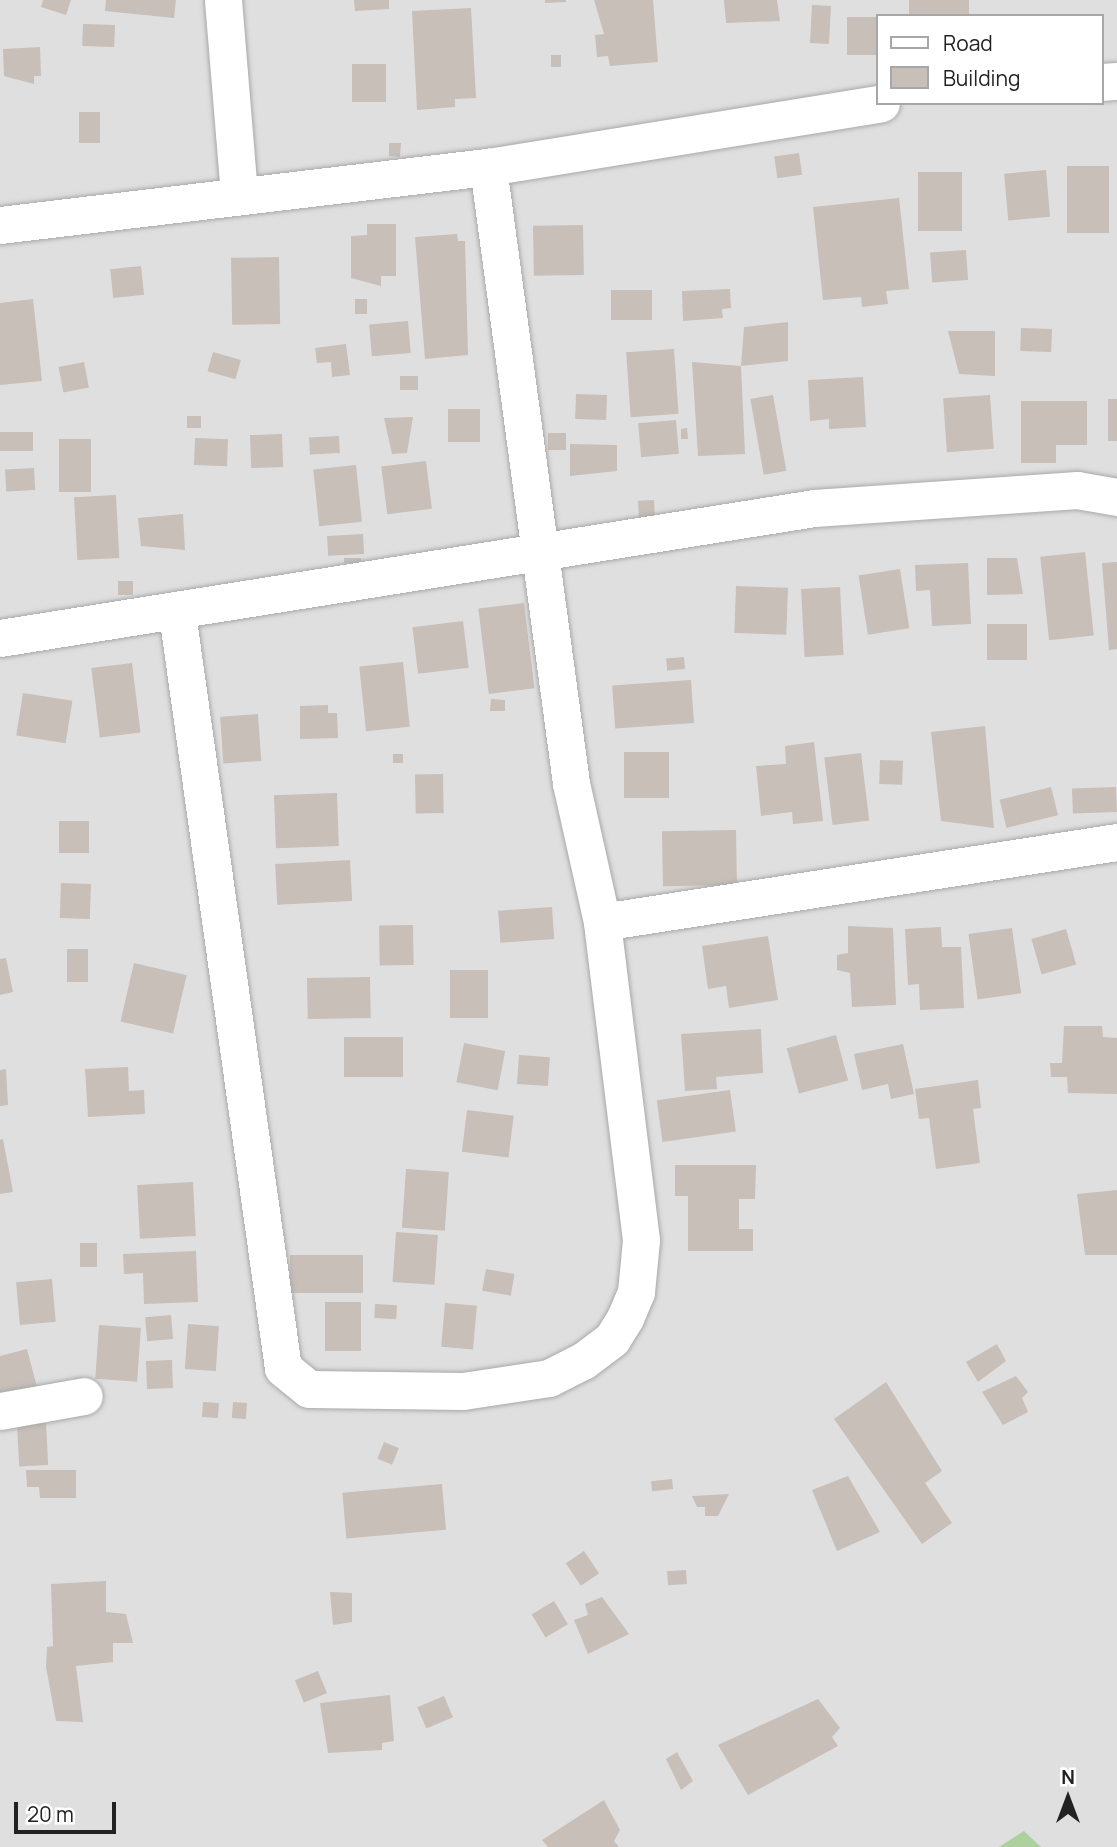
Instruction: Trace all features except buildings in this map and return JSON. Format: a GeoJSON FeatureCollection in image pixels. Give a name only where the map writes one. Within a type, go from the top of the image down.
{"type":"FeatureCollection","features":[{"type":"Feature","properties":{"kind":"street"},"geometry":{"type":"LineString","coordinates":[[223,0],[239,195]]}},
{"type":"Feature","properties":{"kind":"street"},"geometry":{"type":"LineString","coordinates":[[0,226],[488,167],[876,104]]}},
{"type":"Feature","properties":{"kind":"street"},"geometry":{"type":"LineString","coordinates":[[177,613],[275,1342],[283,1368],[309,1390],[463,1391],[549,1378],[612,1339],[636,1292],[640,1240],[602,922],[572,783],[488,167]]}},
{"type":"Feature","properties":{"kind":"street"},"geometry":{"type":"LineString","coordinates":[[0,638],[177,613],[814,508],[1077,490],[1117,497]]}},
{"type":"Feature","properties":{"kind":"street"},"geometry":{"type":"LineString","coordinates":[[602,922],[1117,842]]}},
{"type":"Feature","properties":{"kind":"street"},"geometry":{"type":"LineString","coordinates":[[0,1411],[84,1396]]}},
{"type":"Feature","properties":{"kind":"shaded area"},"geometry":{"type":"Polygon","coordinates":[[[0,0],[1117,0],[1117,1847],[0,1847],[0,0]]]}},
{"type":"Feature","properties":{"kind":"green space"},"geometry":{"type":"Polygon","coordinates":[[[1024,1831],[1041,1847],[999,1847],[1024,1831]]]}}]}
